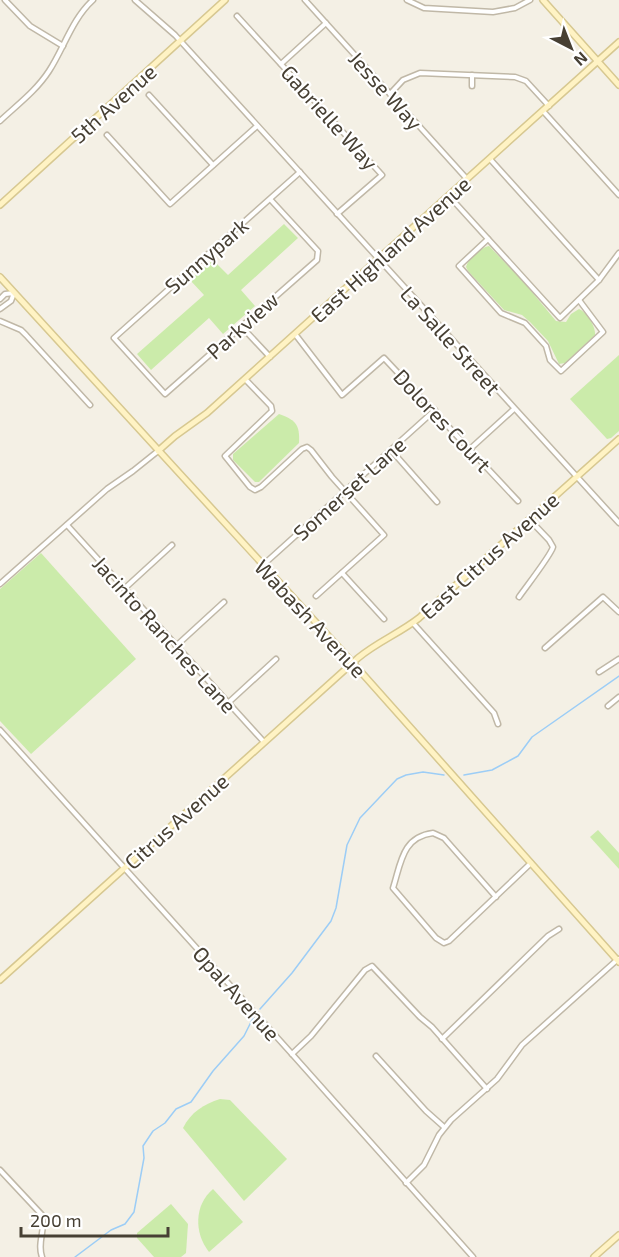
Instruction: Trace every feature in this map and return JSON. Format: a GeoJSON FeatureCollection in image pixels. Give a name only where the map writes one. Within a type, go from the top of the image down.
{"type":"FeatureCollection","features":[{"type":"Feature","properties":{"kind":"street"},"geometry":{"type":"LineString","coordinates":[[5,0],[30,26],[63,46]]}},
{"type":"Feature","properties":{"kind":"street"},"geometry":{"type":"LineString","coordinates":[[0,121],[37,87],[51,69],[82,12],[93,0]]}},
{"type":"Feature","properties":{"kind":"street","name":"La Salle Street"},"geometry":{"type":"LineString","coordinates":[[135,0],[180,41],[619,524]]}},
{"type":"Feature","properties":{"kind":"street","name":"5th Avenue"},"geometry":{"type":"LineString","coordinates":[[0,205],[225,0]]}},
{"type":"Feature","properties":{"kind":"street","name":"Jesse Way"},"geometry":{"type":"LineString","coordinates":[[305,0],[468,179]]}},
{"type":"Feature","properties":{"kind":"street"},"geometry":{"type":"LineString","coordinates":[[407,0],[424,8],[493,12],[515,8],[530,0]]}},
{"type":"Feature","properties":{"kind":"street"},"geometry":{"type":"LineString","coordinates":[[543,0],[619,85]]}},
{"type":"Feature","properties":{"kind":"street","name":"Gabrielle Way"},"geometry":{"type":"LineString","coordinates":[[237,16],[382,175],[338,214]]}},
{"type":"Feature","properties":{"kind":"street"},"geometry":{"type":"LineString","coordinates":[[281,64],[326,23]]}},
{"type":"Feature","properties":{"kind":"street","name":"East Highland Avenue"},"geometry":{"type":"LineString","coordinates":[[158,451],[207,413],[619,42]]}},
{"type":"Feature","properties":{"kind":"street"},"geometry":{"type":"LineString","coordinates":[[390,94],[403,80],[420,73],[520,78],[533,88],[549,106]]}},
{"type":"Feature","properties":{"kind":"street"},"geometry":{"type":"LineString","coordinates":[[472,75],[472,86]]}},
{"type":"Feature","properties":{"kind":"street"},"geometry":{"type":"LineString","coordinates":[[149,95],[213,165]]}},
{"type":"Feature","properties":{"kind":"street"},"geometry":{"type":"LineString","coordinates":[[543,111],[619,195]]}},
{"type":"Feature","properties":{"kind":"street"},"geometry":{"type":"LineString","coordinates":[[107,135],[170,204],[257,126]]}},
{"type":"Feature","properties":{"kind":"street"},"geometry":{"type":"LineString","coordinates":[[490,159],[599,280]]}},
{"type":"Feature","properties":{"kind":"street","name":"Sunnypark"},"geometry":{"type":"LineString","coordinates":[[165,394],[114,338],[300,172]]}},
{"type":"Feature","properties":{"kind":"street"},"geometry":{"type":"LineString","coordinates":[[448,196],[560,318],[599,280],[619,252]]}},
{"type":"Feature","properties":{"kind":"street","name":"Parkview"},"geometry":{"type":"LineString","coordinates":[[165,394],[317,260],[318,251],[270,199]]}},
{"type":"Feature","properties":{"kind":"street"},"geometry":{"type":"LineString","coordinates":[[488,239],[459,266],[501,313],[525,323],[546,346],[550,360],[561,371],[603,332],[579,300]]}},
{"type":"Feature","properties":{"kind":"street","name":"Wabash Avenue"},"geometry":{"type":"LineString","coordinates":[[0,278],[353,663],[618,960]]}},
{"type":"Feature","properties":{"kind":"street"},"geometry":{"type":"LineString","coordinates":[[0,299],[5,294],[14,293],[11,301],[0,309]]}},
{"type":"Feature","properties":{"kind":"street"},"geometry":{"type":"LineString","coordinates":[[0,321],[21,330],[90,405]]}},
{"type":"Feature","properties":{"kind":"street"},"geometry":{"type":"LineString","coordinates":[[241,326],[270,357]]}},
{"type":"Feature","properties":{"kind":"street","name":"Dolores Court"},"geometry":{"type":"LineString","coordinates":[[295,334],[342,395],[384,358],[518,501]]}},
{"type":"Feature","properties":{"kind":"street"},"geometry":{"type":"LineString","coordinates":[[245,379],[271,406],[272,411],[225,456],[250,487],[255,490],[261,487],[302,448],[307,447],[384,535],[316,596]]}},
{"type":"Feature","properties":{"kind":"street"},"geometry":{"type":"LineString","coordinates":[[470,449],[514,409]]}},
{"type":"Feature","properties":{"kind":"street","name":"Somerset Lane"},"geometry":{"type":"LineString","coordinates":[[263,565],[435,410]]}},
{"type":"Feature","properties":{"kind":"street","name":"East Citrus Avenue"},"geometry":{"type":"LineString","coordinates":[[353,663],[370,648],[413,623],[619,439]]}},
{"type":"Feature","properties":{"kind":"street"},"geometry":{"type":"LineString","coordinates":[[391,450],[437,502]]}},
{"type":"Feature","properties":{"kind":"street"},"geometry":{"type":"LineString","coordinates":[[0,584],[107,489],[158,451]]}},
{"type":"Feature","properties":{"kind":"street"},"geometry":{"type":"LineString","coordinates":[[519,597],[553,547],[529,519]]}},
{"type":"Feature","properties":{"kind":"street","name":"Jacinto Ranches Lane"},"geometry":{"type":"LineString","coordinates":[[67,525],[264,742]]}},
{"type":"Feature","properties":{"kind":"street"},"geometry":{"type":"LineString","coordinates":[[124,589],[172,545]]}},
{"type":"Feature","properties":{"kind":"street"},"geometry":{"type":"LineString","coordinates":[[342,573],[384,619]]}},
{"type":"Feature","properties":{"kind":"street"},"geometry":{"type":"LineString","coordinates":[[544,648],[603,597],[619,612]]}},
{"type":"Feature","properties":{"kind":"street"},"geometry":{"type":"LineString","coordinates":[[176,646],[224,602]]}},
{"type":"Feature","properties":{"kind":"street"},"geometry":{"type":"LineString","coordinates":[[413,623],[494,712],[498,724]]}},
{"type":"Feature","properties":{"kind":"street"},"geometry":{"type":"LineString","coordinates":[[228,703],[276,659]]}},
{"type":"Feature","properties":{"kind":"street"},"geometry":{"type":"LineString","coordinates":[[599,672],[619,659]]}},
{"type":"Feature","properties":{"kind":"street","name":"Citrus Avenue"},"geometry":{"type":"LineString","coordinates":[[0,980],[353,663]]}},
{"type":"Feature","properties":{"kind":"street"},"geometry":{"type":"LineString","coordinates":[[608,706],[619,697]]}},
{"type":"Feature","properties":{"kind":"street","name":"Opal Avenue"},"geometry":{"type":"LineString","coordinates":[[0,730],[472,1257]]}},
{"type":"Feature","properties":{"kind":"street"},"geometry":{"type":"LineString","coordinates":[[496,897],[444,838],[433,833],[412,840],[403,851],[393,888],[436,938],[444,943],[449,941],[496,897],[531,863]]}},
{"type":"Feature","properties":{"kind":"street"},"geometry":{"type":"LineString","coordinates":[[442,1039],[548,936],[559,929]]}},
{"type":"Feature","properties":{"kind":"street"},"geometry":{"type":"LineString","coordinates":[[406,1183],[424,1165],[444,1127],[502,1074],[522,1046],[618,960]]}},
{"type":"Feature","properties":{"kind":"street"},"geometry":{"type":"LineString","coordinates":[[292,1054],[311,1036],[365,970],[372,966],[487,1089]]}},
{"type":"Feature","properties":{"kind":"street"},"geometry":{"type":"LineString","coordinates":[[376,1056],[421,1107],[444,1127]]}},
{"type":"Feature","properties":{"kind":"street"},"geometry":{"type":"LineString","coordinates":[[0,1170],[43,1216],[44,1226],[39,1249],[42,1257]]}},
{"type":"Feature","properties":{"kind":"street"},"geometry":{"type":"LineString","coordinates":[[594,1257],[619,1235]]}},
{"type":"Feature","properties":{"kind":"green space"},"geometry":{"type":"Polygon","coordinates":[[[284,224],[298,238],[241,290],[255,306],[223,334],[209,318],[151,370],[137,354],[204,295],[190,280],[213,260],[228,275],[284,224]]]}},
{"type":"Feature","properties":{"kind":"green space"},"geometry":{"type":"Polygon","coordinates":[[[489,246],[522,280],[556,321],[566,322],[571,314],[579,309],[590,320],[595,335],[565,363],[559,364],[548,341],[530,322],[522,315],[504,310],[468,271],[466,267],[472,257],[489,246]]]}},
{"type":"Feature","properties":{"kind":"green space"},"geometry":{"type":"Polygon","coordinates":[[[619,355],[619,431],[607,439],[570,399],[619,355]]]}},
{"type":"Feature","properties":{"kind":"green space"},"geometry":{"type":"Polygon","coordinates":[[[279,414],[296,424],[299,443],[259,482],[255,482],[233,460],[233,454],[279,414]]]}},
{"type":"Feature","properties":{"kind":"green space"},"geometry":{"type":"Polygon","coordinates":[[[41,553],[136,659],[31,754],[0,721],[0,589],[41,553]]]}},
{"type":"Feature","properties":{"kind":"green space"},"geometry":{"type":"Polygon","coordinates":[[[598,830],[619,853],[619,869],[590,837],[598,830]]]}},
{"type":"Feature","properties":{"kind":"green space"},"geometry":{"type":"Polygon","coordinates":[[[220,1099],[230,1100],[287,1159],[244,1201],[183,1128],[198,1109],[220,1099]]]}},
{"type":"Feature","properties":{"kind":"green space"},"geometry":{"type":"Polygon","coordinates":[[[213,1189],[243,1222],[209,1252],[201,1236],[198,1219],[202,1203],[213,1189]]]}},
{"type":"Feature","properties":{"kind":"green space"},"geometry":{"type":"Polygon","coordinates":[[[171,1204],[188,1224],[186,1253],[181,1257],[154,1257],[137,1238],[137,1233],[171,1204]]]}},
{"type":"Feature","properties":{"kind":"waterway"},"geometry":{"type":"LineString","coordinates":[[464,775],[492,770],[518,756],[532,737],[619,676]]}},
{"type":"Feature","properties":{"kind":"waterway"},"geometry":{"type":"LineString","coordinates":[[260,1009],[292,973],[331,921],[336,908],[347,845],[360,818],[397,779],[423,772],[444,775]]}},
{"type":"Feature","properties":{"kind":"waterway"},"geometry":{"type":"LineString","coordinates":[[75,1257],[111,1230],[125,1224],[134,1212],[144,1158],[143,1146],[153,1131],[165,1123],[176,1109],[191,1102],[213,1071],[244,1036],[253,1018]]}}]}
